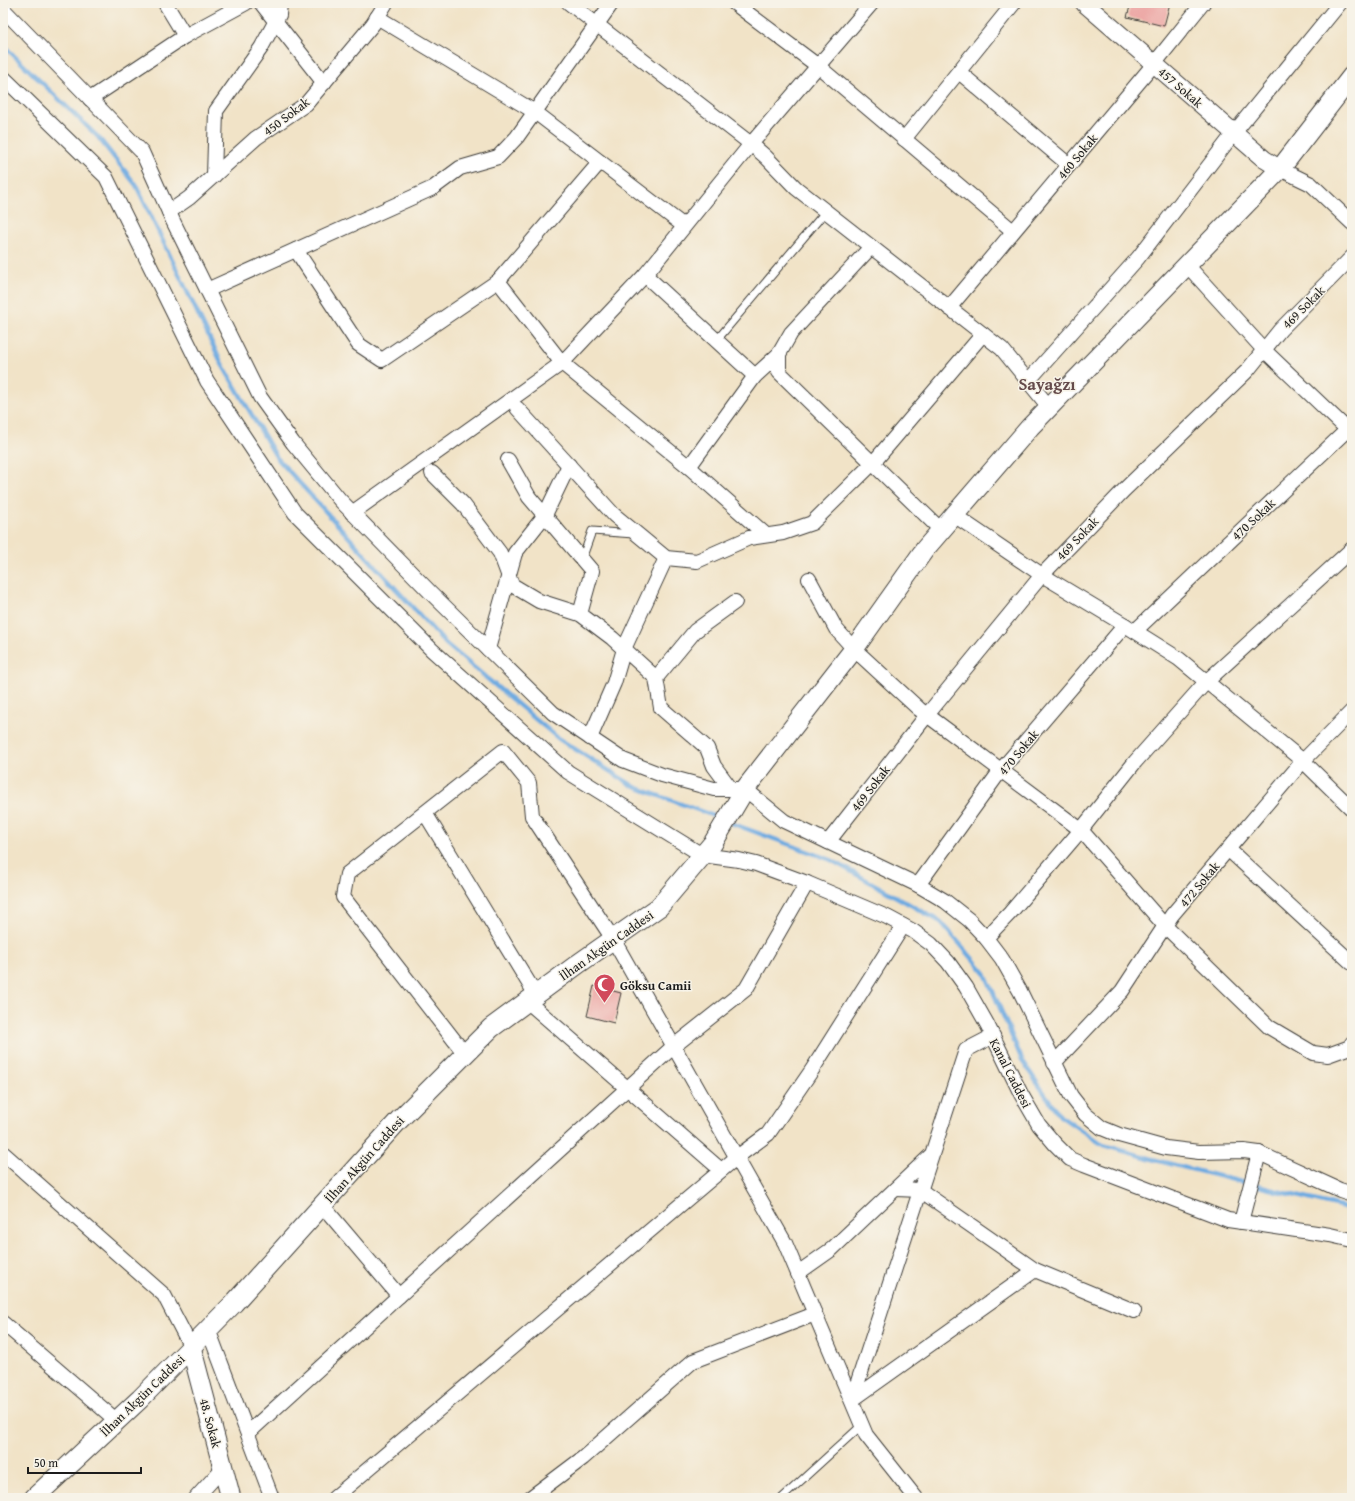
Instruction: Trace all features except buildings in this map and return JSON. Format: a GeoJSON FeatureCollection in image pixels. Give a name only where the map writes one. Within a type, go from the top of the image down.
{"type":"FeatureCollection","features":[{"type":"Feature","properties":{"kind":"main road","name":"İlhan Akgün Caddesi"},"geometry":{"type":"LineString","coordinates":[[34,1498],[117,1421],[191,1348],[234,1303],[399,1120],[491,1028],[659,907],[708,849],[738,793],[854,650],[925,549],[1030,427],[1280,169],[1351,81]]}},
{"type":"Feature","properties":{"kind":"main road","name":"48. Sokak"},"geometry":{"type":"LineString","coordinates":[[191,1348],[231,1498]]}},
{"type":"Feature","properties":{"kind":"street"},"geometry":{"type":"LineString","coordinates":[[165,3],[184,36]]}},
{"type":"Feature","properties":{"kind":"street"},"geometry":{"type":"LineString","coordinates":[[90,99],[184,36],[246,3]]}},
{"type":"Feature","properties":{"kind":"street"},"geometry":{"type":"LineString","coordinates":[[261,3],[324,83]]}},
{"type":"Feature","properties":{"kind":"street"},"geometry":{"type":"LineString","coordinates":[[214,176],[216,112],[261,48],[279,15],[280,3]]}},
{"type":"Feature","properties":{"kind":"street","name":"450 Sokak"},"geometry":{"type":"LineString","coordinates":[[169,212],[189,198],[256,138],[306,104],[377,17],[386,3]]}},
{"type":"Feature","properties":{"kind":"street"},"geometry":{"type":"LineString","coordinates":[[569,3],[751,144],[796,188],[1002,349],[1049,407]]}},
{"type":"Feature","properties":{"kind":"street"},"geometry":{"type":"LineString","coordinates":[[207,290],[433,188],[460,168],[498,157],[517,137],[612,3]]}},
{"type":"Feature","properties":{"kind":"street"},"geometry":{"type":"LineString","coordinates":[[735,3],[818,66],[1013,231]]}},
{"type":"Feature","properties":{"kind":"street"},"geometry":{"type":"LineString","coordinates":[[352,513],[562,363],[645,275],[751,144],[872,3]]}},
{"type":"Feature","properties":{"kind":"street"},"geometry":{"type":"LineString","coordinates":[[904,139],[1014,3]]}},
{"type":"Feature","properties":{"kind":"street","name":"457 Sokak"},"geometry":{"type":"LineString","coordinates":[[1084,3],[1264,159],[1280,169]]}},
{"type":"Feature","properties":{"kind":"street","name":"460 Sokak"},"geometry":{"type":"LineString","coordinates":[[950,308],[1154,64],[1203,3]]}},
{"type":"Feature","properties":{"kind":"street"},"geometry":{"type":"LineString","coordinates":[[1028,381],[1138,258],[1234,133],[1340,3]]}},
{"type":"Feature","properties":{"kind":"street"},"geometry":{"type":"LineString","coordinates":[[3,9],[142,152],[169,212],[260,397],[292,443],[352,513],[553,713],[623,760],[662,775],[714,789],[738,793]]}},
{"type":"Feature","properties":{"kind":"street"},"geometry":{"type":"LineString","coordinates":[[377,17],[535,112],[684,226]]}},
{"type":"Feature","properties":{"kind":"street"},"geometry":{"type":"LineString","coordinates":[[959,72],[1069,165]]}},
{"type":"Feature","properties":{"kind":"street"},"geometry":{"type":"LineString","coordinates":[[3,77],[106,177],[207,381],[295,513],[432,650],[568,772],[708,849]]}},
{"type":"Feature","properties":{"kind":"street"},"geometry":{"type":"LineString","coordinates":[[296,250],[358,344],[382,360],[498,282],[600,162]]}},
{"type":"Feature","properties":{"kind":"street"},"geometry":{"type":"LineString","coordinates":[[1280,169],[1311,184],[1352,223]]}},
{"type":"Feature","properties":{"kind":"street"},"geometry":{"type":"LineString","coordinates":[[688,467],[755,376],[779,354],[792,333],[871,247]]}},
{"type":"Feature","properties":{"kind":"street","name":"469 Sokak"},"geometry":{"type":"LineString","coordinates":[[828,842],[927,715],[1042,575],[1124,490],[1247,371],[1280,330],[1352,257]]}},
{"type":"Feature","properties":{"kind":"street"},"geometry":{"type":"LineString","coordinates":[[1187,265],[1264,350],[1350,429]]}},
{"type":"Feature","properties":{"kind":"street"},"geometry":{"type":"LineString","coordinates":[[645,275],[755,376]]}},
{"type":"Feature","properties":{"kind":"street"},"geometry":{"type":"LineString","coordinates":[[498,282],[562,363],[688,467],[766,535]]}},
{"type":"Feature","properties":{"kind":"street"},"geometry":{"type":"LineString","coordinates":[[517,408],[614,515],[666,558],[697,560],[749,538],[783,533],[812,523],[873,464],[983,334]]}},
{"type":"Feature","properties":{"kind":"street"},"geometry":{"type":"LineString","coordinates":[[779,354],[779,372],[941,530]]}},
{"type":"Feature","properties":{"kind":"street","name":"470 Sokak"},"geometry":{"type":"LineString","coordinates":[[918,885],[1001,770],[1130,628],[1350,429]]}},
{"type":"Feature","properties":{"kind":"street"},"geometry":{"type":"LineString","coordinates":[[508,460],[529,497],[592,571],[580,614]]}},
{"type":"Feature","properties":{"kind":"street"},"geometry":{"type":"LineString","coordinates":[[488,649],[515,553],[545,515],[569,465]]}},
{"type":"Feature","properties":{"kind":"street"},"geometry":{"type":"LineString","coordinates":[[432,473],[463,504],[500,553],[512,585],[539,601],[580,614],[624,649],[656,678],[661,708],[707,748],[714,766],[738,793],[784,821],[918,885],[945,901],[969,920],[986,938],[1002,959],[1020,991],[1071,1096],[1085,1114],[1102,1128],[1119,1135],[1166,1148],[1199,1152],[1244,1151],[1259,1153],[1352,1194]]}},
{"type":"Feature","properties":{"kind":"street"},"geometry":{"type":"LineString","coordinates":[[954,515],[1042,575],[1130,628],[1179,660],[1303,761],[1352,809]]}},
{"type":"Feature","properties":{"kind":"street"},"geometry":{"type":"LineString","coordinates":[[986,938],[1010,913],[1081,830],[1135,762],[1206,682],[1352,549]]}},
{"type":"Feature","properties":{"kind":"street"},"geometry":{"type":"LineString","coordinates":[[590,738],[614,683],[624,649],[666,558]]}},
{"type":"Feature","properties":{"kind":"street"},"geometry":{"type":"LineString","coordinates":[[808,579],[836,630],[854,650],[927,715],[1081,830],[1165,926],[1269,1027],[1313,1053],[1328,1055],[1350,1047],[1352,1044]]}},
{"type":"Feature","properties":{"kind":"street"},"geometry":{"type":"LineString","coordinates":[[656,678],[695,631],[735,602]]}},
{"type":"Feature","properties":{"kind":"street","name":"472 Sokak"},"geometry":{"type":"LineString","coordinates":[[1054,1063],[1122,991],[1172,915],[1303,761],[1352,711]]}},
{"type":"Feature","properties":{"kind":"street"},"geometry":{"type":"LineString","coordinates":[[465,1054],[343,897],[347,874],[503,751],[529,783],[532,816],[614,939],[785,1243],[866,1435],[916,1498]]}},
{"type":"Feature","properties":{"kind":"street"},"geometry":{"type":"LineString","coordinates":[[425,813],[532,998],[628,1089],[721,1170]]}},
{"type":"Feature","properties":{"kind":"street","name":"Kanal Caddesi"},"geometry":{"type":"LineString","coordinates":[[708,849],[739,860],[756,864],[807,883],[887,917],[913,931],[930,944],[948,962],[966,987],[993,1036],[1021,1094],[1039,1125],[1070,1159],[1228,1220],[1330,1235],[1352,1240]]}},
{"type":"Feature","properties":{"kind":"street"},"geometry":{"type":"LineString","coordinates":[[1228,849],[1352,963]]}},
{"type":"Feature","properties":{"kind":"street"},"geometry":{"type":"LineString","coordinates":[[248,1433],[674,1046],[746,989],[807,883]]}},
{"type":"Feature","properties":{"kind":"street"},"geometry":{"type":"LineString","coordinates":[[334,1498],[736,1157],[768,1134],[812,1070],[903,926]]}},
{"type":"Feature","properties":{"kind":"street"},"geometry":{"type":"LineString","coordinates":[[852,1400],[966,1050],[993,1036]]}},
{"type":"Feature","properties":{"kind":"street"},"geometry":{"type":"LineString","coordinates":[[3,1153],[164,1296],[191,1348]]}},
{"type":"Feature","properties":{"kind":"street"},"geometry":{"type":"LineString","coordinates":[[1241,1222],[1259,1153]]}},
{"type":"Feature","properties":{"kind":"street"},"geometry":{"type":"LineString","coordinates":[[798,1273],[832,1249],[932,1154]]}},
{"type":"Feature","properties":{"kind":"street"},"geometry":{"type":"LineString","coordinates":[[896,1189],[920,1190],[1035,1270],[1134,1311]]}},
{"type":"Feature","properties":{"kind":"street"},"geometry":{"type":"LineString","coordinates":[[322,1205],[399,1296]]}},
{"type":"Feature","properties":{"kind":"street"},"geometry":{"type":"LineString","coordinates":[[852,1400],[1035,1270]]}},
{"type":"Feature","properties":{"kind":"street"},"geometry":{"type":"LineString","coordinates":[[530,1498],[583,1458],[693,1361],[815,1314]]}},
{"type":"Feature","properties":{"kind":"street"},"geometry":{"type":"LineString","coordinates":[[3,1323],[117,1421]]}},
{"type":"Feature","properties":{"kind":"street"},"geometry":{"type":"LineString","coordinates":[[208,1329],[272,1498]]}},
{"type":"Feature","properties":{"kind":"street"},"geometry":{"type":"LineString","coordinates":[[196,1498],[223,1468]]}},
{"type":"Feature","properties":{"kind":"lane"},"geometry":{"type":"LineString","coordinates":[[716,341],[826,211]]}},
{"type":"Feature","properties":{"kind":"lane"},"geometry":{"type":"LineString","coordinates":[[582,559],[592,531],[638,535]]}},
{"type":"Feature","properties":{"kind":"lane"},"geometry":{"type":"LineString","coordinates":[[782,1498],[862,1425]]}},
{"type":"Feature","properties":{"kind":"waterway"},"geometry":{"type":"LineString","coordinates":[[3,45],[98,137],[136,185],[222,364],[277,458],[446,644],[559,739],[635,787],[722,819]]}},
{"type":"Feature","properties":{"kind":"waterway"},"geometry":{"type":"LineString","coordinates":[[731,823],[831,860],[941,922],[985,973],[1023,1062],[1060,1116],[1103,1145],[1163,1162],[1352,1210]]}},
{"type":"Feature","properties":{"kind":"place","name":"Göksu Camii"},"geometry":{"type":"Point","coordinates":[604,1004]}},
{"type":"Feature","properties":{"kind":"district","name":"Sayağzı"},"geometry":{"type":"Point","coordinates":[1047,384]}}]}
